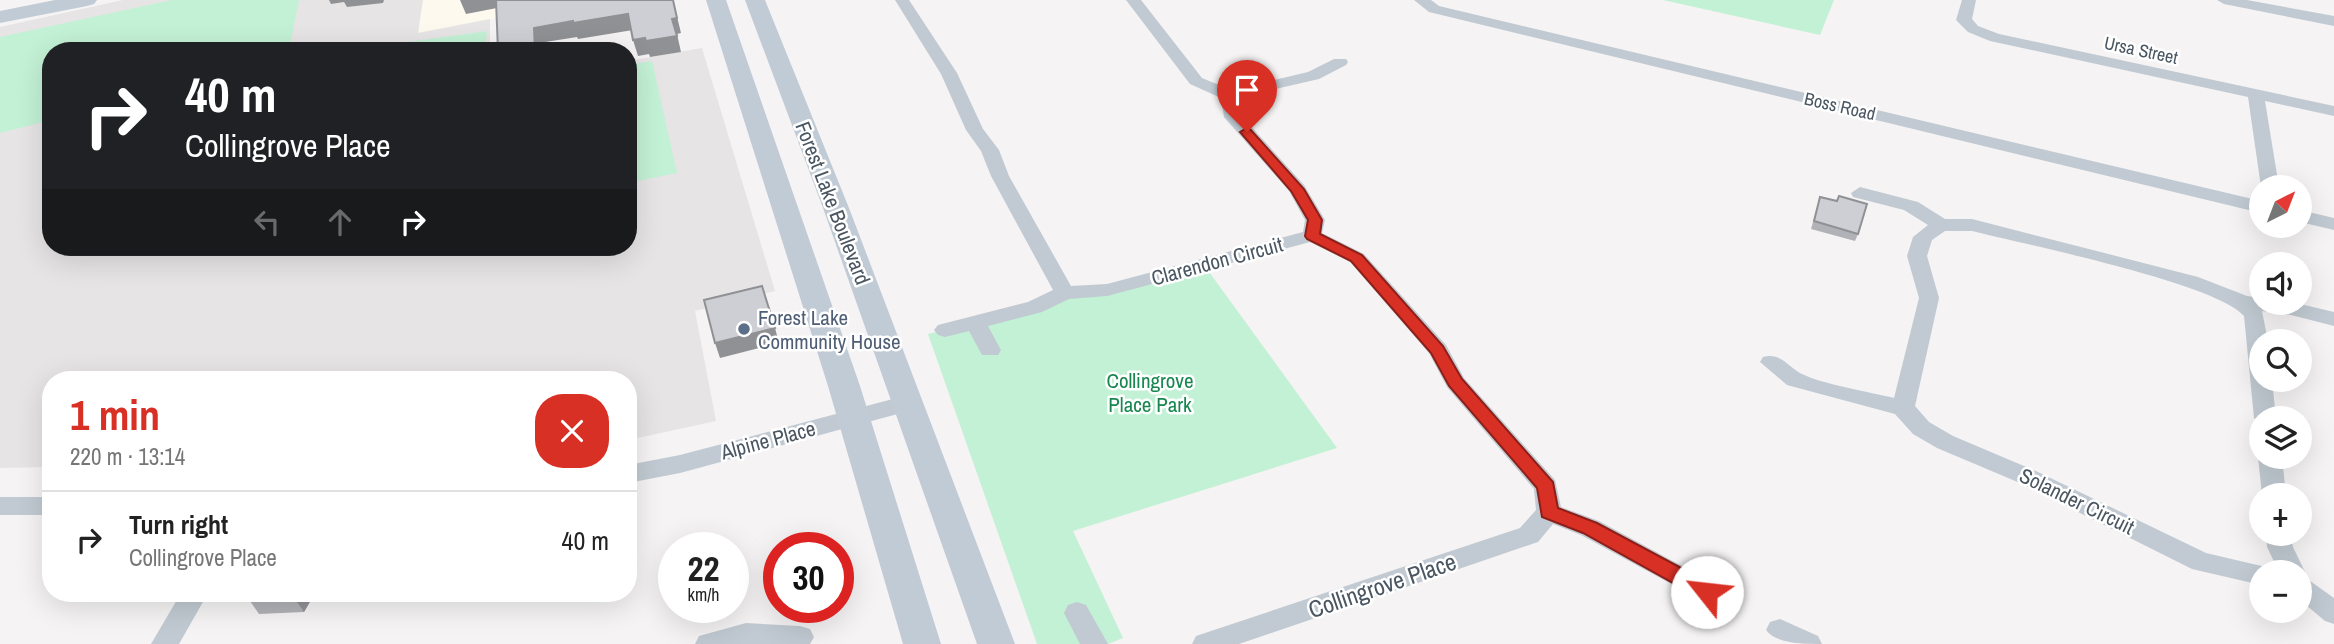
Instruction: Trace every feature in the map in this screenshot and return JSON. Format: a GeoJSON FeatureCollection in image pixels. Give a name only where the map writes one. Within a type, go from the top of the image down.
{"type":"FeatureCollection","features":[{"type":"Feature","properties":{"kind":"main road"},"geometry":{"type":"LineString","coordinates":[[0,15],[54,0]]}},
{"type":"Feature","properties":{"kind":"main road"},"geometry":{"type":"LineString","coordinates":[[0,15],[87,0]]}},
{"type":"Feature","properties":{"kind":"main road","name":"Forest Lake Boulevard"},"geometry":{"type":"LineString","coordinates":[[716,0],[853,418],[922,644]]}},
{"type":"Feature","properties":{"kind":"main road","name":"Forest Lake Boulevard"},"geometry":{"type":"LineString","coordinates":[[755,0],[836,208],[996,644]]}},
{"type":"Feature","properties":{"kind":"street"},"geometry":{"type":"LineString","coordinates":[[902,0],[949,73],[975,130],[990,150],[1000,176],[1065,293]]}},
{"type":"Feature","properties":{"kind":"street"},"geometry":{"type":"LineString","coordinates":[[1133,0],[1196,81],[1229,95],[1313,76],[1340,62]]}},
{"type":"Feature","properties":{"kind":"street","name":"Ursa Street"},"geometry":{"type":"LineString","coordinates":[[1969,0],[1965,20],[1973,29],[1995,38],[2334,110]]}},
{"type":"Feature","properties":{"kind":"street"},"geometry":{"type":"LineString","coordinates":[[2226,0],[2334,21]]}},
{"type":"Feature","properties":{"kind":"street","name":"Boss Road"},"geometry":{"type":"LineString","coordinates":[[1421,1],[1434,9],[2249,204]]}},
{"type":"Feature","properties":{"kind":"street"},"geometry":{"type":"LineString","coordinates":[[2256,94],[2268,175]]}},
{"type":"Feature","properties":{"kind":"street","name":"Clarendon Circuit"},"geometry":{"type":"LineString","coordinates":[[945,330],[1035,307],[1065,293],[1107,290],[1312,236],[1315,220],[1297,189],[1230,113],[1229,95]]}},
{"type":"Feature","properties":{"kind":"street"},"geometry":{"type":"LineString","coordinates":[[1860,193],[1911,206],[1941,225],[1972,225],[2191,281],[2243,302],[2291,308],[2334,319]]}},
{"type":"Feature","properties":{"kind":"street"},"geometry":{"type":"LineString","coordinates":[[2312,219],[2334,224]]}},
{"type":"Feature","properties":{"kind":"street"},"geometry":{"type":"LineString","coordinates":[[1771,362],[1795,380],[1903,408],[1929,298],[1917,256],[1923,237],[1941,225]]}},
{"type":"Feature","properties":{"kind":"street"},"geometry":{"type":"LineString","coordinates":[[1312,236],[1357,258],[1438,350],[1455,382],[1546,486],[1549,512],[1590,528],[1707,592]]}},
{"type":"Feature","properties":{"kind":"street"},"geometry":{"type":"LineString","coordinates":[[2243,302],[2254,315],[2256,329]]}},
{"type":"Feature","properties":{"kind":"street"},"geometry":{"type":"LineString","coordinates":[[975,322],[990,350]]}},
{"type":"Feature","properties":{"kind":"street","name":"Alpine Place"},"geometry":{"type":"LineString","coordinates":[[637,472],[680,464],[908,403]]}},
{"type":"Feature","properties":{"kind":"street","name":"Solander Circuit"},"geometry":{"type":"LineString","coordinates":[[1903,408],[1920,428],[1945,442],[2028,477],[2201,562],[2249,572]]}},
{"type":"Feature","properties":{"kind":"street"},"geometry":{"type":"LineString","coordinates":[[0,506],[42,506]]}},
{"type":"Feature","properties":{"kind":"street","name":"Collingrove Place"},"geometry":{"type":"LineString","coordinates":[[1206,644],[1529,535],[1549,512]]}},
{"type":"Feature","properties":{"kind":"street"},"geometry":{"type":"LineString","coordinates":[[2312,596],[2334,613]]}},
{"type":"Feature","properties":{"kind":"street"},"geometry":{"type":"LineString","coordinates":[[164,644],[190,602]]}},
{"type":"Feature","properties":{"kind":"street"},"geometry":{"type":"LineString","coordinates":[[1077,613],[1094,644]]}},
{"type":"Feature","properties":{"kind":"street"},"geometry":{"type":"LineString","coordinates":[[1780,630],[1808,644]]}},
{"type":"Feature","properties":{"kind":"street"},"geometry":{"type":"LineString","coordinates":[[709,644],[746,634],[800,637]]}},
{"type":"Feature","properties":{"kind":"shaded area"},"geometry":{"type":"Polygon","coordinates":[[[123,0],[423,0],[418,33],[490,19],[490,42],[42,42],[42,256],[637,256],[637,59],[702,48],[775,291],[695,311],[716,421],[637,438],[637,371],[42,371],[42,467],[0,468],[0,27],[123,0]]]}},
{"type":"Feature","properties":{"kind":"shaded area"},"geometry":{"type":"Polygon","coordinates":[[[423,0],[592,0],[417,33],[423,0]]]}},
{"type":"Feature","properties":{"kind":"green space"},"geometry":{"type":"Polygon","coordinates":[[[172,0],[299,0],[291,42],[42,42],[42,122],[0,133],[0,37],[172,0]]]}},
{"type":"Feature","properties":{"kind":"green space"},"geometry":{"type":"Polygon","coordinates":[[[1663,0],[1834,0],[1820,35],[1663,0]]]}},
{"type":"Feature","properties":{"kind":"green space"},"geometry":{"type":"Polygon","coordinates":[[[487,31],[486,42],[408,42],[487,31]]]}},
{"type":"Feature","properties":{"kind":"green space"},"geometry":{"type":"Polygon","coordinates":[[[652,61],[677,173],[637,181],[637,64],[652,61]]]}},
{"type":"Feature","properties":{"kind":"green space","name":"Collingrove Place Park"},"geometry":{"type":"Polygon","coordinates":[[[1204,265],[1337,448],[1073,531],[1123,638],[1108,644],[1037,644],[928,334],[1204,265]]]}},
{"type":"Feature","properties":{"kind":"building"},"geometry":{"type":"Polygon","coordinates":[[[496,0],[673,0],[677,18],[672,19],[677,36],[646,41],[645,38],[633,40],[628,14],[534,28],[535,42],[498,42],[496,0]]]}},
{"type":"Feature","properties":{"kind":"building"},"geometry":{"type":"Polygon","coordinates":[[[1839,196],[1867,204],[1858,234],[1814,221],[1820,197],[1837,201],[1839,196]]]}},
{"type":"Feature","properties":{"kind":"building","name":"Forest Lake Community House"},"geometry":{"type":"Polygon","coordinates":[[[762,286],[775,328],[715,343],[704,300],[762,286]]]}},
{"type":"Feature","properties":{"kind":"place","name":"Forest Lake Community House"},"geometry":{"type":"Point","coordinates":[744,329]}},
{"type":"Feature","properties":{"kind":"route"},"geometry":{"type":"LineString","coordinates":[[1247,132],[1297,189],[1315,220],[1312,236],[1357,258],[1438,350],[1455,382],[1546,486],[1549,512],[1590,528],[1707,592]]}}]}
